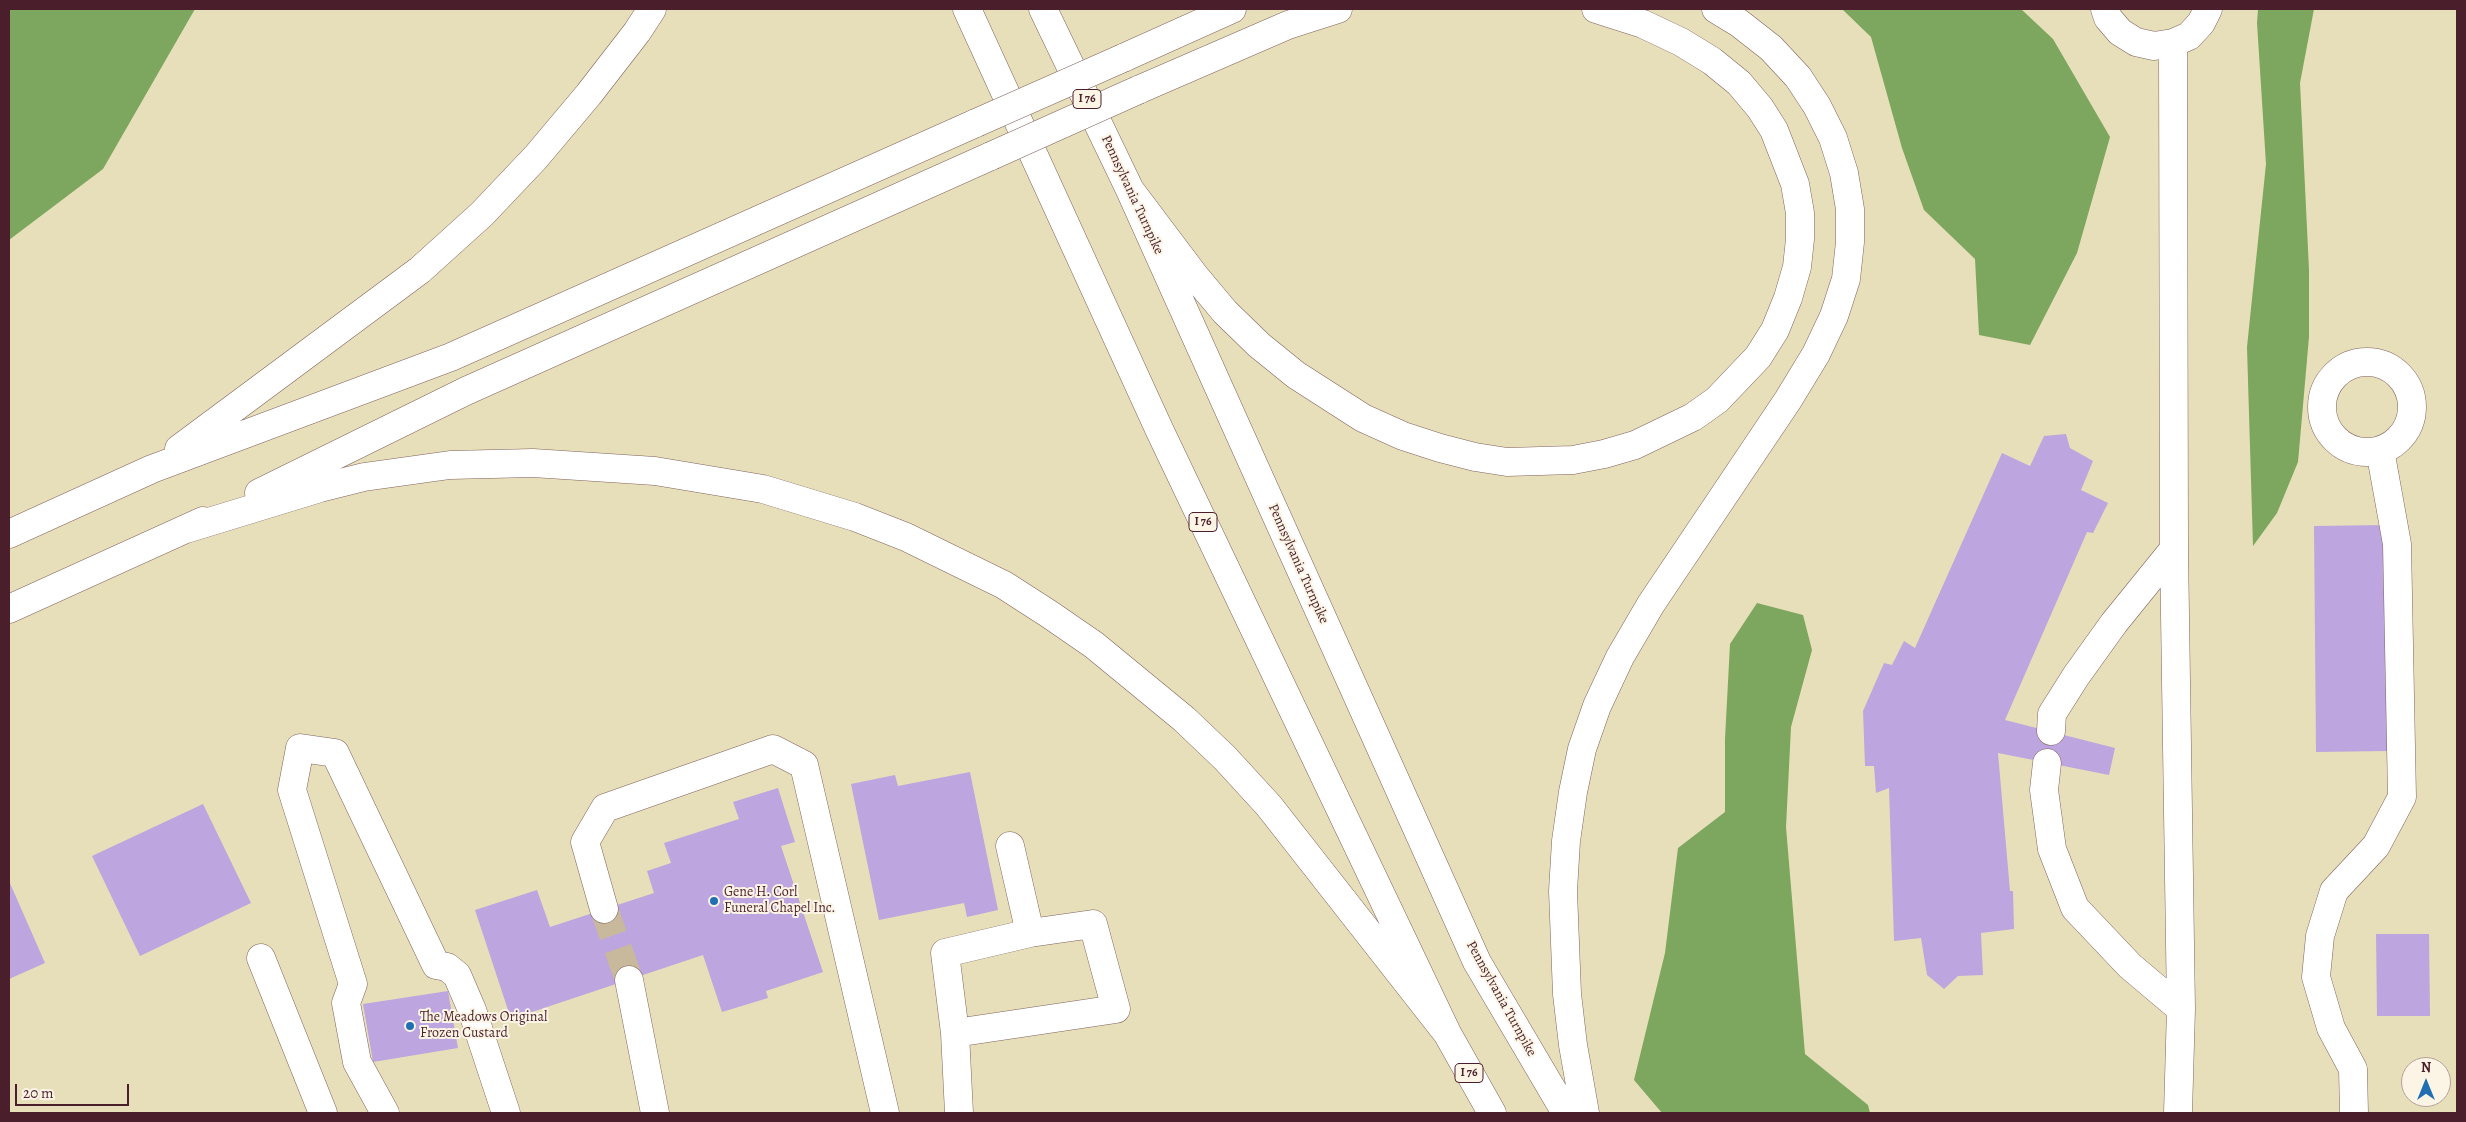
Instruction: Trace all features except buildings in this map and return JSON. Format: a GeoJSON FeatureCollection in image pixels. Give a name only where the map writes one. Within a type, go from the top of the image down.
{"type":"FeatureCollection","features":[{"type":"Feature","properties":{"kind":"main road"},"geometry":{"type":"LineString","coordinates":[[152,468],[349,325],[420,270],[482,214],[536,157],[589,94],[637,32],[652,9]]}},
{"type":"Feature","properties":{"kind":"main road","name":"I 76"},"geometry":{"type":"LineString","coordinates":[[967,9],[1159,429],[1447,1033],[1492,1113]]}},
{"type":"Feature","properties":{"kind":"main road","name":"Pennsylvania Turnpike"},"geometry":{"type":"LineString","coordinates":[[1043,9],[1130,190],[1477,962],[1566,1113]]}},
{"type":"Feature","properties":{"kind":"main road"},"geometry":{"type":"LineString","coordinates":[[9,534],[152,468],[451,358],[1232,9]]}},
{"type":"Feature","properties":{"kind":"main road"},"geometry":{"type":"LineString","coordinates":[[9,609],[186,528],[466,391],[1138,90],[1288,25],[1338,9]]}},
{"type":"Feature","properties":{"kind":"main road"},"geometry":{"type":"LineString","coordinates":[[1130,190],[1194,275],[1232,319],[1259,345],[1296,374],[1329,398],[1363,418],[1403,436],[1440,448],[1475,457],[1507,462],[1573,460],[1635,445],[1693,417],[1717,400],[1758,357],[1775,330],[1788,298],[1797,267],[1800,213],[1795,184],[1774,130],[1760,108],[1738,83],[1712,61],[1681,42],[1642,24],[1596,9]]}},
{"type":"Feature","properties":{"kind":"main road"},"geometry":{"type":"LineString","coordinates":[[1585,1113],[1573,1046],[1567,994],[1563,901],[1566,841],[1573,792],[1582,750],[1597,706],[1620,657],[1651,604],[1788,400],[1811,362],[1834,316],[1846,279],[1850,242],[1850,208],[1844,172],[1833,138],[1817,106],[1798,77],[1771,48],[1740,23],[1716,9]]}},
{"type":"Feature","properties":{"kind":"main road"},"geometry":{"type":"LineString","coordinates":[[2105,9],[2108,18],[2120,32],[2136,42],[2154,46],[2173,43],[2188,36],[2201,23],[2208,9]]}},
{"type":"Feature","properties":{"kind":"main road"},"geometry":{"type":"LineString","coordinates":[[2173,43],[2174,549],[2181,1010],[2178,1113]]}},
{"type":"Feature","properties":{"kind":"main road"},"geometry":{"type":"LineString","coordinates":[[2354,1113],[2353,1069],[2331,1028],[2316,977],[2320,936],[2334,892],[2376,846],[2402,797],[2397,544],[2380,450]]}},
{"type":"Feature","properties":{"kind":"main road"},"geometry":{"type":"LineString","coordinates":[[186,528],[320,488],[364,477],[450,465],[533,463],[655,471],[745,486],[812,503],[898,534],[981,573],[1049,614],[1094,645],[1184,719],[1225,758],[1269,806],[1447,1033]]}},
{"type":"Feature","properties":{"kind":"main road"},"geometry":{"type":"LineString","coordinates":[[2051,731],[2052,714],[2076,676],[2114,623],[2174,549]]}},
{"type":"Feature","properties":{"kind":"main road"},"geometry":{"type":"LineString","coordinates":[[385,1113],[357,1062],[346,1003],[353,984],[292,790],[300,748],[335,753],[436,965],[447,967],[457,975],[472,1010],[506,1113]]}},
{"type":"Feature","properties":{"kind":"main road"},"geometry":{"type":"LineString","coordinates":[[604,909],[585,842],[605,808],[773,749],[804,765],[885,1113]]}},
{"type":"Feature","properties":{"kind":"main road"},"geometry":{"type":"LineString","coordinates":[[2047,763],[2044,790],[2052,848],[2075,908],[2130,966],[2181,1010]]}},
{"type":"Feature","properties":{"kind":"main road"},"geometry":{"type":"LineString","coordinates":[[1010,846],[1030,933]]}},
{"type":"Feature","properties":{"kind":"main road"},"geometry":{"type":"LineString","coordinates":[[955,1033],[1116,1010],[1093,924],[1030,933],[945,953],[955,1033],[959,1113]]}},
{"type":"Feature","properties":{"kind":"main road"},"geometry":{"type":"LineString","coordinates":[[261,958],[323,1113]]}},
{"type":"Feature","properties":{"kind":"main road"},"geometry":{"type":"LineString","coordinates":[[629,980],[655,1113]]}},
{"type":"Feature","properties":{"kind":"green space"},"geometry":{"type":"Polygon","coordinates":[[[9,9],[195,9],[103,169],[9,240],[9,9]]]}},
{"type":"Feature","properties":{"kind":"green space"},"geometry":{"type":"Polygon","coordinates":[[[1842,9],[2021,9],[2053,39],[2110,137],[2077,253],[2030,345],[1979,335],[1975,259],[1924,210],[1902,148],[1871,37],[1842,9]]]}},
{"type":"Feature","properties":{"kind":"green space"},"geometry":{"type":"Polygon","coordinates":[[[2258,9],[2314,9],[2300,83],[2309,270],[2309,337],[2298,462],[2277,513],[2253,546],[2247,347],[2266,164],[2257,23],[2258,9]]]}},
{"type":"Feature","properties":{"kind":"green space"},"geometry":{"type":"Polygon","coordinates":[[[1757,603],[1803,615],[1812,650],[1791,727],[1786,827],[1805,1054],[1868,1105],[1870,1113],[1662,1113],[1634,1080],[1665,953],[1678,848],[1725,812],[1725,739],[1730,644],[1757,603]]]}},
{"type":"Feature","properties":{"kind":"tunnel"},"geometry":{"type":"LineString","coordinates":[[604,909],[629,980]]}},
{"type":"Feature","properties":{"kind":"place","name":"Gene H. Corl Funeral Chapel Inc."},"geometry":{"type":"Point","coordinates":[714,901]}},
{"type":"Feature","properties":{"kind":"place","name":"The Meadows Original Frozen Custard"},"geometry":{"type":"Point","coordinates":[410,1026]}}]}
